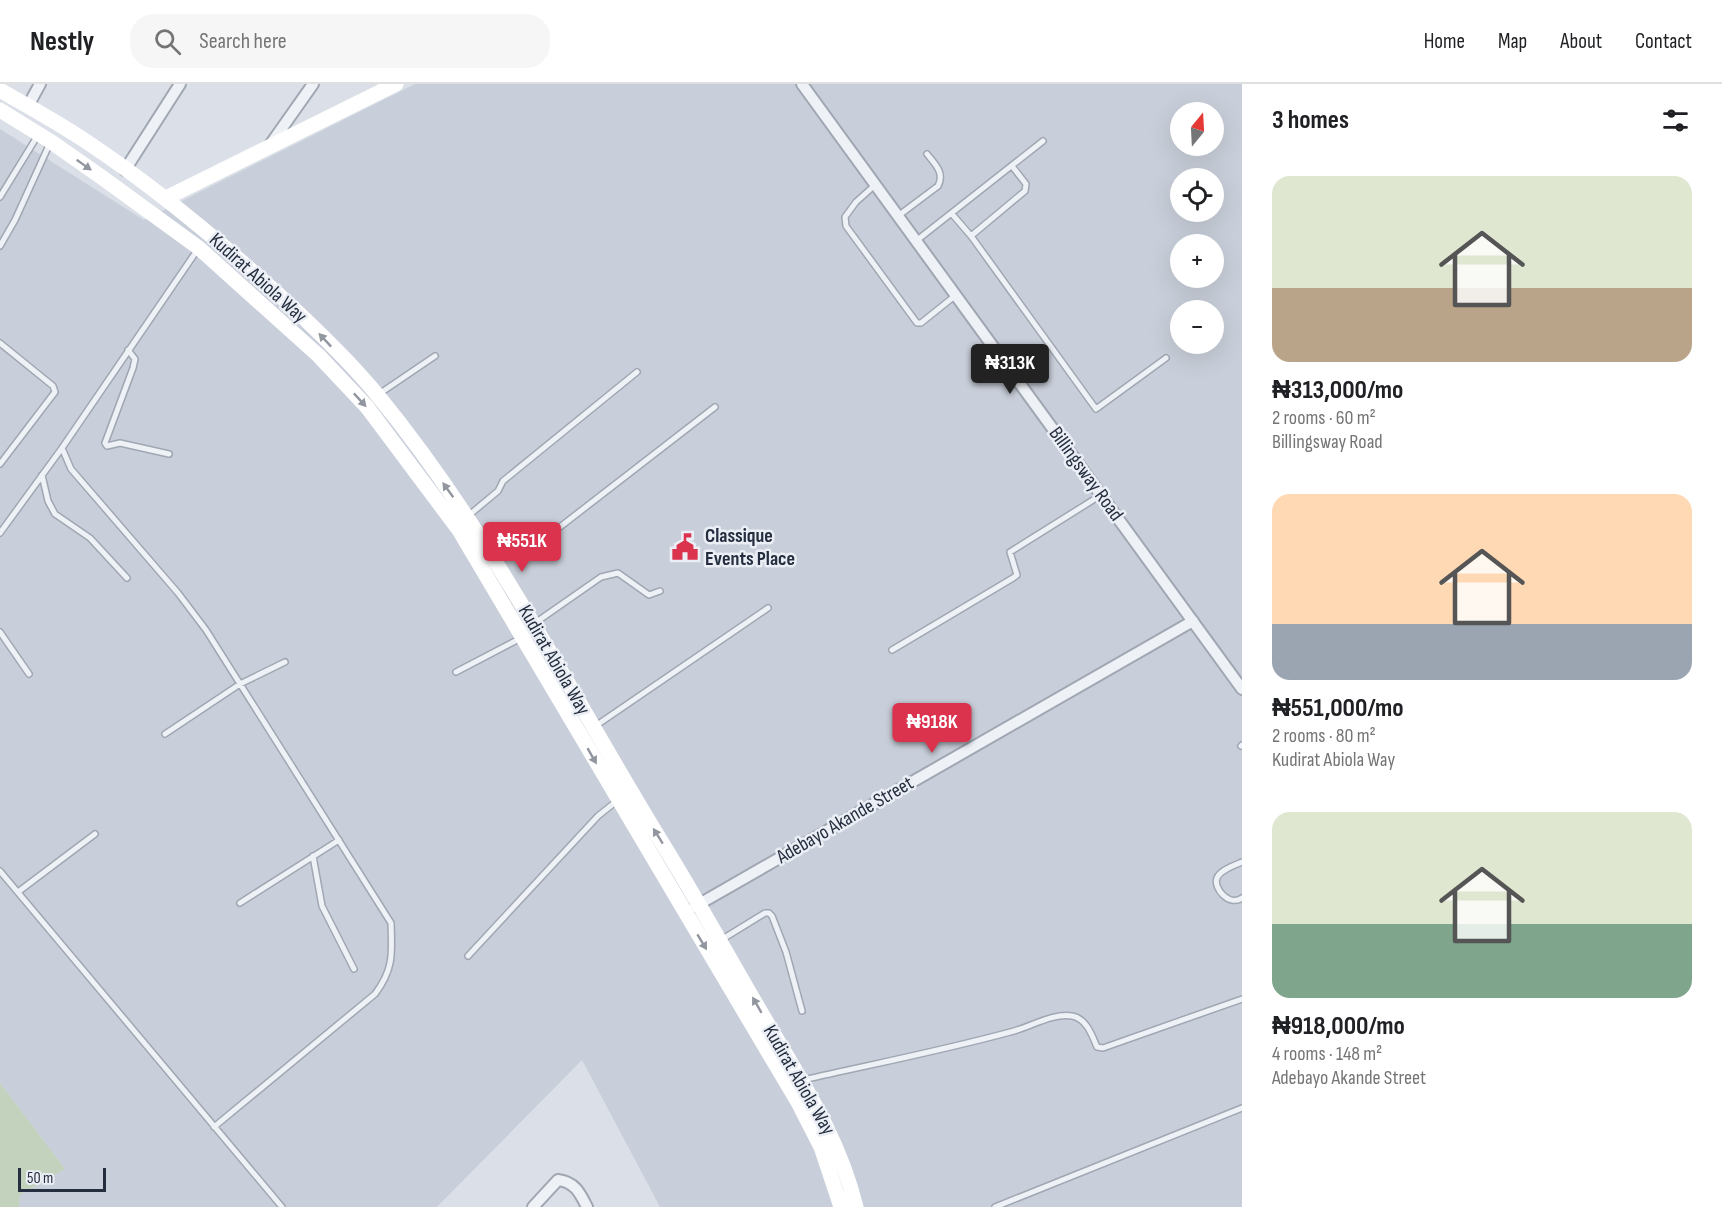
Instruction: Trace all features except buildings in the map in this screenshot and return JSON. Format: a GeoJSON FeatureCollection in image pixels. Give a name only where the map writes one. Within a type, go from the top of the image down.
{"type":"FeatureCollection","features":[{"type":"Feature","properties":{"kind":"main road"},"geometry":{"type":"LineString","coordinates":[[166,198],[267,150],[396,84]]}},
{"type":"Feature","properties":{"kind":"main road","name":"Kudirat Abiola Way"},"geometry":{"type":"LineString","coordinates":[[0,90],[87,142],[166,198],[228,249],[314,328],[377,395],[467,517],[495,559],[593,728],[700,904],[719,941],[818,1108],[836,1145],[856,1207]]}},
{"type":"Feature","properties":{"kind":"main road","name":"Kudirat Abiola Way"},"geometry":{"type":"LineString","coordinates":[[0,110],[45,138],[199,248],[319,356],[368,407],[459,530],[799,1104],[820,1147],[841,1207]]}},
{"type":"Feature","properties":{"kind":"street"},"geometry":{"type":"LineString","coordinates":[[28,106],[40,84]]}},
{"type":"Feature","properties":{"kind":"street"},"geometry":{"type":"LineString","coordinates":[[125,170],[180,84]]}},
{"type":"Feature","properties":{"kind":"street"},"geometry":{"type":"LineString","coordinates":[[267,150],[313,84]]}},
{"type":"Feature","properties":{"kind":"street","name":"Billingsway Road"},"geometry":{"type":"LineString","coordinates":[[802,84],[1242,689]]}},
{"type":"Feature","properties":{"kind":"street","name":"Adebayo Akande Street"},"geometry":{"type":"LineString","coordinates":[[685,912],[1193,621]]}},
{"type":"Feature","properties":{"kind":"street"},"geometry":{"type":"LineString","coordinates":[[533,1207],[558,1180],[567,1181],[578,1189],[587,1207]]}},
{"type":"Feature","properties":{"kind":"lane"},"geometry":{"type":"LineString","coordinates":[[0,197],[45,138]]}},
{"type":"Feature","properties":{"kind":"lane"},"geometry":{"type":"LineString","coordinates":[[0,246],[15,220],[45,138]]}},
{"type":"Feature","properties":{"kind":"lane"},"geometry":{"type":"LineString","coordinates":[[916,241],[1043,141]]}},
{"type":"Feature","properties":{"kind":"lane"},"geometry":{"type":"LineString","coordinates":[[898,216],[938,186],[941,180],[941,172],[927,154]]}},
{"type":"Feature","properties":{"kind":"lane"},"geometry":{"type":"LineString","coordinates":[[971,236],[1025,191],[1026,184],[1012,166]]}},
{"type":"Feature","properties":{"kind":"lane"},"geometry":{"type":"LineString","coordinates":[[875,185],[856,202],[845,217],[846,226],[895,295],[917,323],[921,323],[956,295]]}},
{"type":"Feature","properties":{"kind":"lane"},"geometry":{"type":"LineString","coordinates":[[952,214],[971,236],[1096,409],[1166,358]]}},
{"type":"Feature","properties":{"kind":"lane"},"geometry":{"type":"LineString","coordinates":[[0,533],[199,248]]}},
{"type":"Feature","properties":{"kind":"lane"},"geometry":{"type":"LineString","coordinates":[[0,344],[53,386],[55,392],[0,464]]}},
{"type":"Feature","properties":{"kind":"lane"},"geometry":{"type":"LineString","coordinates":[[128,350],[135,359],[133,368],[105,443],[106,446],[120,443],[169,454]]}},
{"type":"Feature","properties":{"kind":"lane"},"geometry":{"type":"LineString","coordinates":[[377,395],[435,356]]}},
{"type":"Feature","properties":{"kind":"lane"},"geometry":{"type":"LineString","coordinates":[[467,517],[498,491],[503,480],[637,372]]}},
{"type":"Feature","properties":{"kind":"lane"},"geometry":{"type":"LineString","coordinates":[[495,559],[509,552],[538,544],[715,407]]}},
{"type":"Feature","properties":{"kind":"lane"},"geometry":{"type":"LineString","coordinates":[[62,447],[71,469],[178,593],[206,630],[391,923],[392,961],[385,981],[375,994],[214,1127]]}},
{"type":"Feature","properties":{"kind":"lane"},"geometry":{"type":"LineString","coordinates":[[42,475],[48,501],[55,514],[90,538],[126,578]]}},
{"type":"Feature","properties":{"kind":"lane"},"geometry":{"type":"LineString","coordinates":[[892,650],[1013,578],[1017,575],[1010,552],[1101,495]]}},
{"type":"Feature","properties":{"kind":"lane"},"geometry":{"type":"LineString","coordinates":[[534,624],[601,577],[618,573],[649,595],[660,591]]}},
{"type":"Feature","properties":{"kind":"lane"},"geometry":{"type":"LineString","coordinates":[[593,728],[768,608]]}},
{"type":"Feature","properties":{"kind":"lane"},"geometry":{"type":"LineString","coordinates":[[0,632],[29,674]]}},
{"type":"Feature","properties":{"kind":"lane"},"geometry":{"type":"LineString","coordinates":[[456,672],[522,637]]}},
{"type":"Feature","properties":{"kind":"lane"},"geometry":{"type":"LineString","coordinates":[[165,734],[240,684],[285,662]]}},
{"type":"Feature","properties":{"kind":"lane"},"geometry":{"type":"LineString","coordinates":[[468,957],[598,816],[618,800]]}},
{"type":"Feature","properties":{"kind":"lane"},"geometry":{"type":"LineString","coordinates":[[18,892],[95,834]]}},
{"type":"Feature","properties":{"kind":"lane"},"geometry":{"type":"LineString","coordinates":[[240,903],[339,840]]}},
{"type":"Feature","properties":{"kind":"lane"},"geometry":{"type":"LineString","coordinates":[[314,856],[322,906],[354,969]]}},
{"type":"Feature","properties":{"kind":"lane"},"geometry":{"type":"LineString","coordinates":[[1242,862],[1222,872],[1216,882],[1230,902],[1242,898]]}},
{"type":"Feature","properties":{"kind":"lane"},"geometry":{"type":"LineString","coordinates":[[0,871],[282,1207]]}},
{"type":"Feature","properties":{"kind":"lane"},"geometry":{"type":"LineString","coordinates":[[719,941],[765,913],[769,913],[786,952],[802,1011]]}},
{"type":"Feature","properties":{"kind":"lane"},"geometry":{"type":"LineString","coordinates":[[801,1081],[1014,1031],[1060,1016],[1073,1016],[1080,1019],[1087,1026],[1097,1047],[1103,1048],[1242,999]]}},
{"type":"Feature","properties":{"kind":"lane"},"geometry":{"type":"LineString","coordinates":[[995,1207],[1242,1108]]}},
{"type":"Feature","properties":{"kind":"shaded area"},"geometry":{"type":"Polygon","coordinates":[[[415,84],[1242,84],[1242,1207],[660,1207],[582,1060],[437,1207],[19,1207],[20,1195],[65,1169],[0,1083],[0,129],[144,220],[415,84]]]}},
{"type":"Feature","properties":{"kind":"green space"},"geometry":{"type":"Polygon","coordinates":[[[0,1083],[65,1169],[20,1195],[19,1207],[0,1207],[0,1083]]]}},
{"type":"Feature","properties":{"kind":"place","name":"Classique Events Place"},"geometry":{"type":"Point","coordinates":[685,547]}}]}
